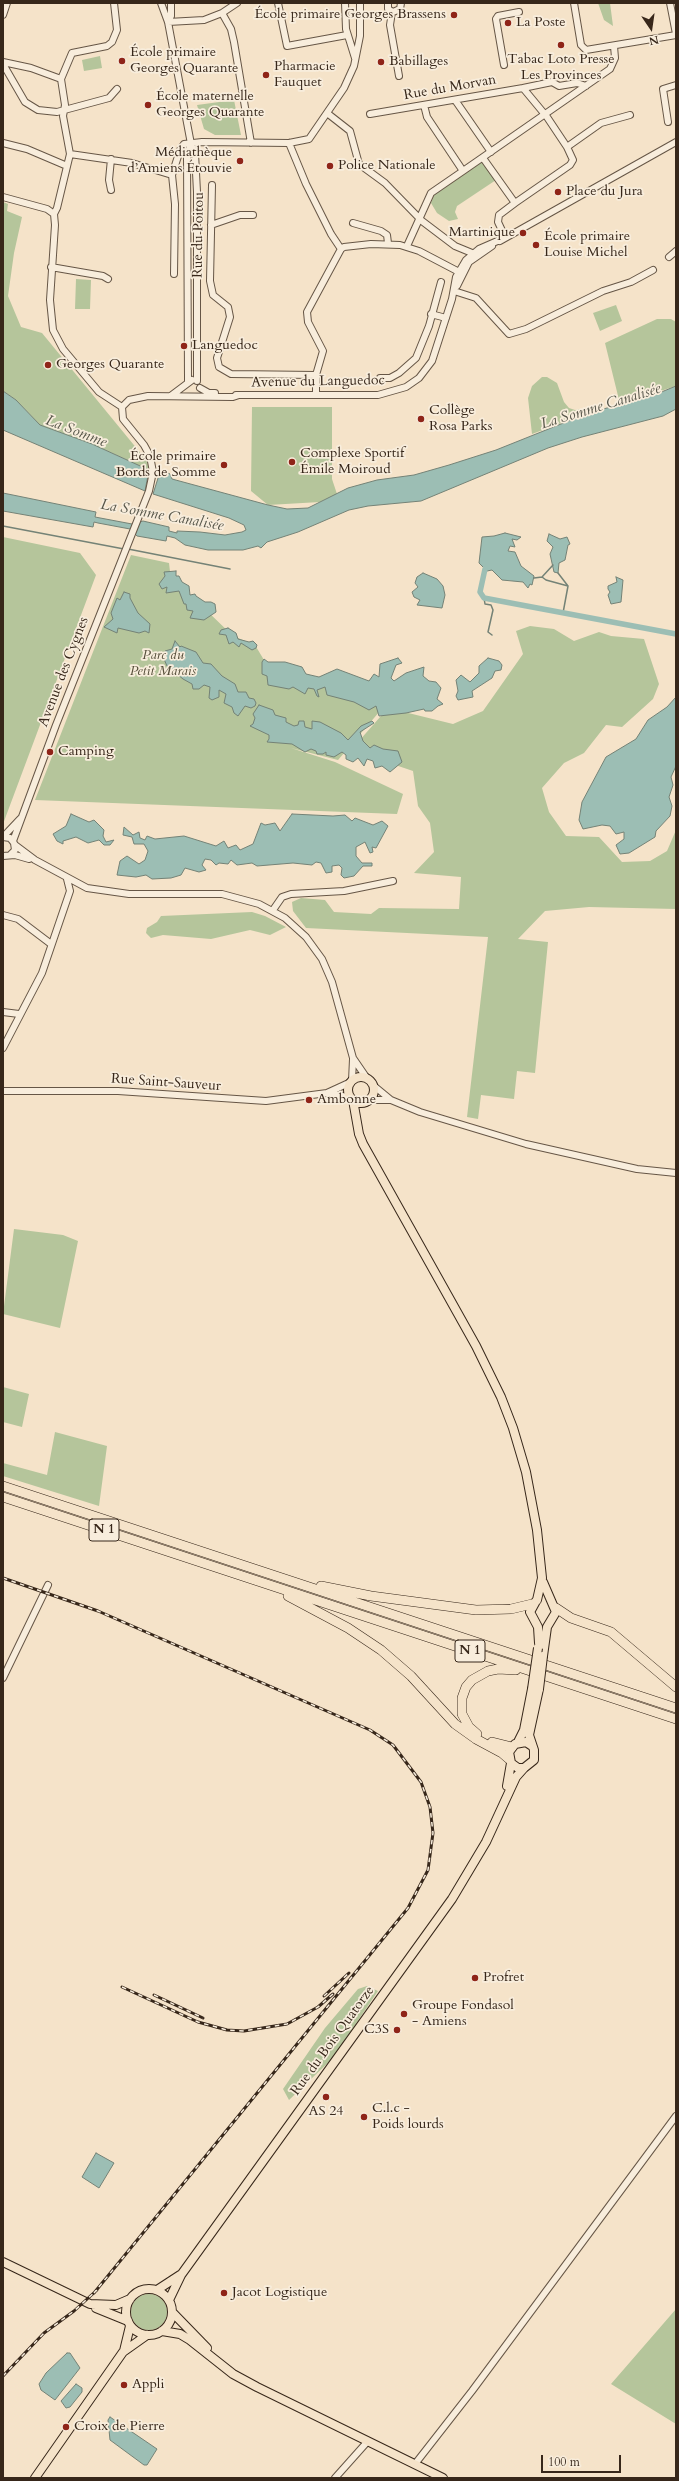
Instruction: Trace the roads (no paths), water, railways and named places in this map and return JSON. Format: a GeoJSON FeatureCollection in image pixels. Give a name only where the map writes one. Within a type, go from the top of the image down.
{"type":"FeatureCollection","features":[{"type":"Feature","properties":{"kind":"highway","name":"N 1"},"geometry":{"type":"LineString","coordinates":[[3,1486],[676,1708]]}},
{"type":"Feature","properties":{"kind":"highway","name":"N 1"},"geometry":{"type":"LineString","coordinates":[[3,1497],[676,1719]]}},
{"type":"Feature","properties":{"kind":"highway"},"geometry":{"type":"LineString","coordinates":[[263,1583],[348,1628],[376,1646],[412,1676],[464,1731],[506,1755],[510,1761]]}},
{"type":"Feature","properties":{"kind":"highway"},"geometry":{"type":"LineString","coordinates":[[298,1583],[371,1596],[476,1610],[511,1609],[535,1602]]}},
{"type":"Feature","properties":{"kind":"highway"},"geometry":{"type":"LineString","coordinates":[[553,1605],[571,1618],[611,1632],[676,1687]]}},
{"type":"Feature","properties":{"kind":"highway"},"geometry":{"type":"LineString","coordinates":[[515,1744],[495,1744],[469,1726],[462,1714],[461,1704],[466,1687],[481,1674],[498,1669],[547,1676]]}},
{"type":"Feature","properties":{"kind":"main road"},"geometry":{"type":"LineString","coordinates":[[357,1127],[368,1101],[374,1095],[374,1086],[366,1077],[360,1076],[351,1081],[348,1090],[352,1099],[357,1127],[365,1148],[472,1339],[506,1408],[517,1440],[530,1488],[538,1530],[542,1578],[547,1596],[553,1605],[555,1616],[549,1623],[544,1635],[543,1656],[535,1689],[525,1725],[515,1744],[510,1761],[518,1768],[524,1768],[534,1760],[529,1735],[535,1689],[540,1632],[530,1612],[535,1602],[542,1578]]}},
{"type":"Feature","properties":{"kind":"main road"},"geometry":{"type":"LineString","coordinates":[[352,1099],[368,1101]]}},
{"type":"Feature","properties":{"kind":"main road"},"geometry":{"type":"LineString","coordinates":[[535,1602],[544,1598],[553,1605]]}},
{"type":"Feature","properties":{"kind":"main road"},"geometry":{"type":"LineString","coordinates":[[536,1622],[549,1623]]}},
{"type":"Feature","properties":{"kind":"main road"},"geometry":{"type":"LineString","coordinates":[[515,1744],[526,1742],[532,1746]]}},
{"type":"Feature","properties":{"kind":"main road","name":"Rue du Bois Quatorze"},"geometry":{"type":"LineString","coordinates":[[497,1817],[510,1778],[510,1761]]}},
{"type":"Feature","properties":{"kind":"main road","name":"Rue du Bois Quatorze"},"geometry":{"type":"LineString","coordinates":[[169,2300],[181,2274],[448,1904],[486,1842],[516,1777],[524,1768]]}},
{"type":"Feature","properties":{"kind":"main road"},"geometry":{"type":"LineString","coordinates":[[3,2262],[129,2323],[135,2330],[147,2335]]}},
{"type":"Feature","properties":{"kind":"main road","name":"Rue du Bois Quatorze"},"geometry":{"type":"LineString","coordinates":[[157,2290],[181,2274]]}},
{"type":"Feature","properties":{"kind":"main road"},"geometry":{"type":"LineString","coordinates":[[90,2304],[116,2305],[130,2299],[142,2290],[157,2290],[169,2300],[173,2313],[205,2345],[213,2357]]}},
{"type":"Feature","properties":{"kind":"main road"},"geometry":{"type":"LineString","coordinates":[[124,2352],[129,2323],[126,2312],[130,2299]]}},
{"type":"Feature","properties":{"kind":"main road"},"geometry":{"type":"LineString","coordinates":[[162,2331],[170,2324],[173,2313]]}},
{"type":"Feature","properties":{"kind":"main road"},"geometry":{"type":"LineString","coordinates":[[35,2478],[124,2352],[147,2335],[162,2331],[180,2334],[240,2378],[443,2478]]}},
{"type":"Feature","properties":{"kind":"street"},"geometry":{"type":"LineString","coordinates":[[3,15],[7,3]]}},
{"type":"Feature","properties":{"kind":"street"},"geometry":{"type":"LineString","coordinates":[[114,3],[117,30],[115,38],[107,46],[72,54],[61,79],[70,154],[57,208],[54,214],[55,225],[51,267],[50,320],[58,340],[99,392],[122,407]]}},
{"type":"Feature","properties":{"kind":"street"},"geometry":{"type":"LineString","coordinates":[[161,3],[168,22],[194,143],[195,153],[197,192],[197,381],[200,388],[192,395],[184,389],[186,383],[187,154],[194,143]]}},
{"type":"Feature","properties":{"kind":"street"},"geometry":{"type":"LineString","coordinates":[[168,22],[171,16],[171,3]]}},
{"type":"Feature","properties":{"kind":"street"},"geometry":{"type":"LineString","coordinates":[[168,22],[197,21],[222,13],[237,3]]}},
{"type":"Feature","properties":{"kind":"street"},"geometry":{"type":"LineString","coordinates":[[278,3],[287,46],[347,35]]}},
{"type":"Feature","properties":{"kind":"street"},"geometry":{"type":"LineString","coordinates":[[345,3],[347,35],[355,59]]}},
{"type":"Feature","properties":{"kind":"street"},"geometry":{"type":"LineString","coordinates":[[174,274],[172,176],[180,150],[184,144],[251,142],[288,143],[309,139],[349,78],[360,36],[362,3]]}},
{"type":"Feature","properties":{"kind":"street"},"geometry":{"type":"LineString","coordinates":[[388,3],[388,8],[392,12]]}},
{"type":"Feature","properties":{"kind":"street"},"geometry":{"type":"LineString","coordinates":[[392,12],[398,11],[401,3]]}},
{"type":"Feature","properties":{"kind":"street"},"geometry":{"type":"LineString","coordinates":[[574,3],[583,48],[590,50],[676,35],[670,3]]}},
{"type":"Feature","properties":{"kind":"street"},"geometry":{"type":"LineString","coordinates":[[392,12],[390,25],[399,76]]}},
{"type":"Feature","properties":{"kind":"street"},"geometry":{"type":"LineString","coordinates":[[504,65],[496,19],[498,16],[519,12]]}},
{"type":"Feature","properties":{"kind":"street"},"geometry":{"type":"LineString","coordinates":[[222,13],[231,30],[234,42],[251,142]]}},
{"type":"Feature","properties":{"kind":"street"},"geometry":{"type":"LineString","coordinates":[[407,246],[431,194],[610,69],[615,58],[614,46]]}},
{"type":"Feature","properties":{"kind":"street"},"geometry":{"type":"LineString","coordinates":[[3,63],[31,68],[61,79]]}},
{"type":"Feature","properties":{"kind":"street"},"geometry":{"type":"LineString","coordinates":[[3,63],[30,107],[48,112],[64,110],[109,98],[117,89]]}},
{"type":"Feature","properties":{"kind":"street","name":"Rue du Morvan"},"geometry":{"type":"LineString","coordinates":[[370,114],[552,82],[559,86],[577,83],[586,86]]}},
{"type":"Feature","properties":{"kind":"street"},"geometry":{"type":"LineString","coordinates":[[668,122],[663,89],[676,85]]}},
{"type":"Feature","properties":{"kind":"street"},"geometry":{"type":"LineString","coordinates":[[503,238],[498,222],[499,215],[570,164],[573,160],[567,147],[545,114],[523,88]]}},
{"type":"Feature","properties":{"kind":"street"},"geometry":{"type":"LineString","coordinates":[[454,100],[491,152]]}},
{"type":"Feature","properties":{"kind":"street"},"geometry":{"type":"LineString","coordinates":[[424,105],[427,117],[463,171]]}},
{"type":"Feature","properties":{"kind":"street"},"geometry":{"type":"LineString","coordinates":[[327,113],[350,131],[359,164],[385,183],[420,218],[455,246],[472,253]]}},
{"type":"Feature","properties":{"kind":"street"},"geometry":{"type":"LineString","coordinates":[[567,147],[601,123],[630,115]]}},
{"type":"Feature","properties":{"kind":"street"},"geometry":{"type":"LineString","coordinates":[[467,261],[472,253],[503,238],[676,142]]}},
{"type":"Feature","properties":{"kind":"street"},"geometry":{"type":"LineString","coordinates":[[3,143],[28,150],[67,166]]}},
{"type":"Feature","properties":{"kind":"street"},"geometry":{"type":"LineString","coordinates":[[288,143],[330,234],[341,249]]}},
{"type":"Feature","properties":{"kind":"street"},"geometry":{"type":"LineString","coordinates":[[70,154],[111,159],[147,167],[172,176]]}},
{"type":"Feature","properties":{"kind":"street"},"geometry":{"type":"LineString","coordinates":[[483,158],[515,203]]}},
{"type":"Feature","properties":{"kind":"street"},"geometry":{"type":"LineString","coordinates":[[111,159],[109,180],[111,190]]}},
{"type":"Feature","properties":{"kind":"street","name":"Rue du Poitou"},"geometry":{"type":"LineString","coordinates":[[212,185],[211,290],[228,307],[230,317],[217,358],[218,367],[231,374],[316,375]]}},
{"type":"Feature","properties":{"kind":"street"},"geometry":{"type":"LineString","coordinates":[[3,197],[47,209],[54,214]]}},
{"type":"Feature","properties":{"kind":"street"},"geometry":{"type":"LineString","coordinates":[[211,225],[240,215],[253,215]]}},
{"type":"Feature","properties":{"kind":"street"},"geometry":{"type":"LineString","coordinates":[[353,223],[381,231],[387,235],[388,243]]}},
{"type":"Feature","properties":{"kind":"street"},"geometry":{"type":"LineString","coordinates":[[467,261],[503,238]]}},
{"type":"Feature","properties":{"kind":"street"},"geometry":{"type":"LineString","coordinates":[[316,395],[316,375],[323,351],[306,317],[341,249],[344,247],[388,243],[407,246],[460,272]]}},
{"type":"Feature","properties":{"kind":"street"},"geometry":{"type":"LineString","coordinates":[[669,257],[676,251]]}},
{"type":"Feature","properties":{"kind":"street","name":"Avenue du Languedoc"},"geometry":{"type":"LineString","coordinates":[[200,388],[209,393],[239,395],[378,395],[406,387],[419,378],[432,361],[460,272],[467,261]]}},
{"type":"Feature","properties":{"kind":"street"},"geometry":{"type":"LineString","coordinates":[[51,267],[103,276],[108,279]]}},
{"type":"Feature","properties":{"kind":"street"},"geometry":{"type":"LineString","coordinates":[[454,291],[476,298],[509,334],[653,270]]}},
{"type":"Feature","properties":{"kind":"street"},"geometry":{"type":"LineString","coordinates":[[380,378],[394,376],[416,358],[441,282]]}},
{"type":"Feature","properties":{"kind":"street"},"geometry":{"type":"LineString","coordinates":[[431,314],[446,318]]}},
{"type":"Feature","properties":{"kind":"street"},"geometry":{"type":"LineString","coordinates":[[172,395],[186,383],[197,381]]}},
{"type":"Feature","properties":{"kind":"street","name":"Avenue du Languedoc"},"geometry":{"type":"LineString","coordinates":[[122,407],[124,402],[134,398],[172,395],[233,397],[239,395]]}},
{"type":"Feature","properties":{"kind":"street","name":"Avenue des Cygnes"},"geometry":{"type":"LineString","coordinates":[[10,855],[14,852],[14,843],[21,818],[149,491],[153,472],[148,451],[123,419],[122,407]]}},
{"type":"Feature","properties":{"kind":"street","name":"Avenue des Cygnes"},"geometry":{"type":"LineString","coordinates":[[3,837],[21,818]]}},
{"type":"Feature","properties":{"kind":"street"},"geometry":{"type":"LineString","coordinates":[[3,837],[14,843],[35,860],[67,879],[87,888],[114,893],[222,894],[247,899],[273,910],[294,925],[322,959],[332,982],[353,1058],[366,1077]]}},
{"type":"Feature","properties":{"kind":"street"},"geometry":{"type":"LineString","coordinates":[[3,856],[10,855],[35,860]]}},
{"type":"Feature","properties":{"kind":"street"},"geometry":{"type":"LineString","coordinates":[[3,1048],[19,1014],[42,973],[70,891],[67,879]]}},
{"type":"Feature","properties":{"kind":"street"},"geometry":{"type":"LineString","coordinates":[[273,910],[282,897],[291,894],[344,891],[393,881]]}},
{"type":"Feature","properties":{"kind":"street"},"geometry":{"type":"LineString","coordinates":[[3,915],[18,920],[51,944]]}},
{"type":"Feature","properties":{"kind":"street"},"geometry":{"type":"LineString","coordinates":[[3,1012],[19,1014]]}},
{"type":"Feature","properties":{"kind":"street"},"geometry":{"type":"LineString","coordinates":[[351,1081],[353,1058]]}},
{"type":"Feature","properties":{"kind":"street","name":"Rue Saint-Sauveur"},"geometry":{"type":"LineString","coordinates":[[327,1093],[351,1081]]}},
{"type":"Feature","properties":{"kind":"street"},"geometry":{"type":"LineString","coordinates":[[374,1086],[391,1100],[442,1119],[526,1144],[638,1168],[676,1173]]}},
{"type":"Feature","properties":{"kind":"street","name":"Rue Saint-Sauveur"},"geometry":{"type":"LineString","coordinates":[[3,1091],[118,1091],[256,1101],[327,1093],[352,1099]]}},
{"type":"Feature","properties":{"kind":"street"},"geometry":{"type":"LineString","coordinates":[[368,1101],[391,1100]]}},
{"type":"Feature","properties":{"kind":"street"},"geometry":{"type":"LineString","coordinates":[[3,1678],[48,1585]]}},
{"type":"Feature","properties":{"kind":"street"},"geometry":{"type":"LineString","coordinates":[[415,2464],[472,2391],[676,2116]]}},
{"type":"Feature","properties":{"kind":"street"},"geometry":{"type":"LineString","coordinates":[[336,2478],[368,2441]]}},
{"type":"Feature","properties":{"kind":"water"},"geometry":{"type":"Polygon","coordinates":[[[676,386],[676,409],[663,416],[582,437],[548,448],[421,501],[368,506],[349,510],[298,532],[267,542],[261,548],[258,546],[243,550],[208,550],[185,545],[175,538],[167,536],[166,541],[137,536],[130,529],[94,522],[93,527],[3,511],[3,493],[96,512],[95,517],[132,524],[143,521],[169,527],[169,531],[177,533],[177,531],[225,535],[242,532],[246,530],[244,525],[229,518],[153,494],[159,475],[166,472],[170,474],[172,479],[268,505],[287,509],[308,508],[348,488],[377,480],[414,475],[449,465],[496,450],[586,414],[659,393],[676,386]]]}},
{"type":"Feature","properties":{"kind":"water"},"geometry":{"type":"Polygon","coordinates":[[[3,391],[16,400],[40,425],[92,444],[149,470],[145,491],[3,430],[3,391]]]}},
{"type":"Feature","properties":{"kind":"water"},"geometry":{"type":"Polygon","coordinates":[[[505,533],[521,537],[517,540],[512,539],[515,547],[510,546],[508,551],[515,552],[521,566],[534,576],[532,585],[530,584],[528,588],[523,582],[502,580],[492,570],[487,571],[479,563],[482,537],[505,533]]]}},
{"type":"Feature","properties":{"kind":"water"},"geometry":{"type":"Polygon","coordinates":[[[549,534],[560,539],[567,537],[570,544],[568,545],[565,560],[559,563],[558,573],[554,572],[550,554],[553,547],[547,541],[549,534]]]}},
{"type":"Feature","properties":{"kind":"water"},"geometry":{"type":"Polygon","coordinates":[[[176,571],[176,576],[179,576],[182,582],[189,586],[190,595],[195,594],[205,602],[215,604],[216,612],[204,620],[190,618],[193,611],[187,610],[186,604],[184,604],[179,591],[166,593],[167,587],[162,589],[159,584],[165,576],[164,572],[176,571]]]}},
{"type":"Feature","properties":{"kind":"water"},"geometry":{"type":"Polygon","coordinates":[[[423,573],[437,579],[443,586],[445,595],[442,608],[417,605],[420,600],[414,597],[412,592],[418,587],[415,583],[417,577],[423,573]]]}},
{"type":"Feature","properties":{"kind":"water"},"geometry":{"type":"Polygon","coordinates":[[[616,577],[623,580],[621,602],[611,604],[608,595],[610,592],[608,586],[617,582],[616,577]]]}},
{"type":"Feature","properties":{"kind":"water"},"geometry":{"type":"Polygon","coordinates":[[[124,592],[130,594],[130,598],[138,613],[150,624],[149,633],[145,631],[139,633],[118,628],[117,633],[104,627],[113,619],[111,613],[117,598],[120,600],[124,592]]]}},
{"type":"Feature","properties":{"kind":"water"},"geometry":{"type":"Polygon","coordinates":[[[228,628],[236,633],[238,639],[249,642],[253,641],[257,645],[256,648],[252,650],[241,643],[239,647],[233,642],[229,644],[226,635],[219,634],[221,630],[228,628]]]}},
{"type":"Feature","properties":{"kind":"water"},"geometry":{"type":"Polygon","coordinates":[[[175,641],[180,647],[181,646],[196,652],[203,663],[211,664],[222,676],[235,684],[238,692],[246,692],[249,698],[254,699],[256,703],[255,706],[251,708],[245,706],[238,716],[234,713],[232,707],[224,703],[226,694],[219,690],[219,697],[212,700],[209,698],[210,687],[204,685],[199,689],[193,689],[192,684],[183,679],[167,666],[164,659],[165,651],[172,649],[175,641]]]}},
{"type":"Feature","properties":{"kind":"water"},"geometry":{"type":"Polygon","coordinates":[[[398,658],[402,663],[396,665],[391,678],[394,681],[406,673],[424,667],[423,676],[429,681],[436,682],[441,688],[437,699],[443,704],[432,711],[425,711],[424,709],[379,716],[376,706],[369,710],[354,702],[327,695],[325,687],[317,690],[319,697],[314,689],[308,688],[305,694],[293,687],[289,689],[268,685],[267,676],[262,674],[262,662],[264,659],[268,662],[285,662],[302,667],[306,674],[319,677],[337,669],[369,681],[374,674],[379,677],[380,664],[398,658]]]}},
{"type":"Feature","properties":{"kind":"water"},"geometry":{"type":"Polygon","coordinates":[[[488,658],[499,661],[502,665],[501,670],[495,671],[492,678],[472,691],[473,697],[458,700],[456,696],[458,691],[456,680],[461,675],[470,682],[479,673],[479,666],[488,658]]]}},
{"type":"Feature","properties":{"kind":"water"},"geometry":{"type":"Polygon","coordinates":[[[676,697],[676,766],[671,777],[673,785],[669,797],[672,806],[670,816],[656,831],[655,837],[629,853],[620,854],[616,845],[624,839],[624,832],[616,834],[610,826],[602,825],[583,829],[579,820],[582,802],[606,757],[636,739],[648,720],[667,707],[676,697]]]}},
{"type":"Feature","properties":{"kind":"water"},"geometry":{"type":"Polygon","coordinates":[[[259,705],[273,710],[275,715],[286,718],[286,722],[294,726],[298,725],[299,721],[304,721],[305,727],[312,729],[312,721],[320,722],[341,733],[348,740],[361,726],[372,721],[374,723],[360,732],[363,741],[370,748],[374,745],[383,749],[398,751],[402,762],[390,772],[382,766],[375,768],[373,761],[367,759],[364,766],[358,758],[353,762],[346,759],[346,755],[342,752],[334,757],[326,755],[326,752],[323,754],[317,754],[316,751],[311,749],[305,752],[292,744],[267,742],[269,735],[250,726],[253,724],[255,718],[253,714],[259,705]]]}},
{"type":"Feature","properties":{"kind":"water"},"geometry":{"type":"Polygon","coordinates":[[[71,814],[89,822],[94,820],[104,830],[103,836],[106,842],[114,840],[110,845],[104,845],[99,840],[88,843],[76,837],[63,841],[63,844],[57,841],[53,834],[66,826],[71,814]]]}},
{"type":"Feature","properties":{"kind":"water"},"geometry":{"type":"Polygon","coordinates":[[[292,814],[333,816],[345,815],[352,821],[355,818],[373,825],[382,821],[388,826],[376,848],[372,847],[373,852],[370,853],[365,842],[356,847],[356,856],[362,863],[372,863],[372,866],[363,866],[354,876],[344,878],[341,875],[342,868],[339,865],[332,866],[332,872],[326,873],[321,863],[316,862],[312,865],[293,863],[257,866],[252,863],[237,865],[231,860],[228,864],[219,863],[216,865],[211,860],[205,859],[202,865],[206,870],[199,872],[185,868],[181,875],[171,878],[152,879],[146,875],[136,877],[117,875],[120,861],[127,856],[139,864],[145,860],[148,851],[144,844],[134,844],[132,837],[123,835],[124,827],[133,835],[139,832],[140,838],[145,840],[147,836],[155,839],[184,836],[216,846],[224,841],[228,848],[236,845],[240,850],[253,844],[261,823],[265,825],[275,823],[280,831],[292,814]]]}},
{"type":"Feature","properties":{"kind":"water"},"geometry":{"type":"Polygon","coordinates":[[[96,2153],[114,2163],[99,2188],[82,2177],[96,2153]]]}},
{"type":"Feature","properties":{"kind":"water"},"geometry":{"type":"Polygon","coordinates":[[[67,2353],[70,2353],[80,2368],[55,2400],[41,2390],[39,2384],[46,2373],[67,2353]]]}},
{"type":"Feature","properties":{"kind":"water"},"geometry":{"type":"Polygon","coordinates":[[[76,2384],[82,2388],[82,2392],[70,2407],[66,2408],[61,2401],[76,2384]]]}},
{"type":"Feature","properties":{"kind":"water"},"geometry":{"type":"Polygon","coordinates":[[[110,2417],[157,2449],[147,2465],[144,2465],[110,2440],[108,2420],[110,2417]]]}},
{"type":"Feature","properties":{"kind":"waterway"},"geometry":{"type":"LineString","coordinates":[[3,526],[124,549]]}},
{"type":"Feature","properties":{"kind":"waterway"},"geometry":{"type":"LineString","coordinates":[[128,549],[230,569]]}},
{"type":"Feature","properties":{"kind":"waterway"},"geometry":{"type":"LineString","coordinates":[[534,578],[542,577],[553,565]]}},
{"type":"Feature","properties":{"kind":"waterway"},"geometry":{"type":"LineString","coordinates":[[485,569],[480,592],[484,598],[676,634]]}},
{"type":"Feature","properties":{"kind":"waterway"},"geometry":{"type":"LineString","coordinates":[[558,573],[568,586],[563,613]]}},
{"type":"Feature","properties":{"kind":"waterway"},"geometry":{"type":"LineString","coordinates":[[542,577],[546,580],[568,586]]}},
{"type":"Feature","properties":{"kind":"waterway"},"geometry":{"type":"LineString","coordinates":[[484,598],[485,604],[491,605],[493,610],[488,632],[492,635]]}},
{"type":"Feature","properties":{"kind":"railway"},"geometry":{"type":"LineString","coordinates":[[3,1578],[98,1611],[370,1730],[393,1745],[421,1782],[430,1807],[433,1833],[428,1870],[408,1908],[94,2293]]}},
{"type":"Feature","properties":{"kind":"railway"},"geometry":{"type":"LineString","coordinates":[[324,1996],[349,1973]]}},
{"type":"Feature","properties":{"kind":"railway"},"geometry":{"type":"LineString","coordinates":[[122,1987],[198,2022],[227,2030],[244,2031],[287,2024],[318,2007],[333,1994]]}},
{"type":"Feature","properties":{"kind":"railway"},"geometry":{"type":"LineString","coordinates":[[154,1995],[203,2018]]}},
{"type":"Feature","properties":{"kind":"railway"},"geometry":{"type":"LineString","coordinates":[[3,2376],[44,2333],[74,2311],[97,2290]]}},
{"type":"Feature","properties":{"kind":"place","name":"École primaire Georges Brassens"},"geometry":{"type":"Point","coordinates":[454,15]}},
{"type":"Feature","properties":{"kind":"place","name":"La Poste"},"geometry":{"type":"Point","coordinates":[508,23]}},
{"type":"Feature","properties":{"kind":"place","name":"Tabac Loto Presse Les Provinces"},"geometry":{"type":"Point","coordinates":[561,45]}},
{"type":"Feature","properties":{"kind":"place","name":"École primaire Georges Quarante"},"geometry":{"type":"Point","coordinates":[122,61]}},
{"type":"Feature","properties":{"kind":"place","name":"Babillages"},"geometry":{"type":"Point","coordinates":[381,62]}},
{"type":"Feature","properties":{"kind":"place","name":"Pharmacie Fauquet"},"geometry":{"type":"Point","coordinates":[266,75]}},
{"type":"Feature","properties":{"kind":"place","name":"École maternelle Georges Quarante"},"geometry":{"type":"Point","coordinates":[148,105]}},
{"type":"Feature","properties":{"kind":"place","name":"Médiathèque d’Amiens Étouvie"},"geometry":{"type":"Point","coordinates":[240,161]}},
{"type":"Feature","properties":{"kind":"place","name":"Police Nationale"},"geometry":{"type":"Point","coordinates":[330,166]}},
{"type":"Feature","properties":{"kind":"place","name":"Place du Jura"},"geometry":{"type":"Point","coordinates":[558,192]}},
{"type":"Feature","properties":{"kind":"place","name":"Martinique"},"geometry":{"type":"Point","coordinates":[523,233]}},
{"type":"Feature","properties":{"kind":"place","name":"École primaire Louise Michel"},"geometry":{"type":"Point","coordinates":[536,245]}},
{"type":"Feature","properties":{"kind":"place","name":"Languedoc"},"geometry":{"type":"Point","coordinates":[184,346]}},
{"type":"Feature","properties":{"kind":"place","name":"Georges Quarante"},"geometry":{"type":"Point","coordinates":[48,365]}},
{"type":"Feature","properties":{"kind":"place","name":"Collège Rosa Parks"},"geometry":{"type":"Point","coordinates":[421,419]}},
{"type":"Feature","properties":{"kind":"place","name":"Complexe Sportif Émile Moiroud"},"geometry":{"type":"Point","coordinates":[292,462]}},
{"type":"Feature","properties":{"kind":"place","name":"École primaire Bords de Somme"},"geometry":{"type":"Point","coordinates":[224,465]}},
{"type":"Feature","properties":{"kind":"place","name":"Camping"},"geometry":{"type":"Point","coordinates":[50,752]}},
{"type":"Feature","properties":{"kind":"place","name":"Ambonne"},"geometry":{"type":"Point","coordinates":[309,1100]}},
{"type":"Feature","properties":{"kind":"place","name":"Profret"},"geometry":{"type":"Point","coordinates":[475,1978]}},
{"type":"Feature","properties":{"kind":"place","name":"Groupe Fondasol - Amiens"},"geometry":{"type":"Point","coordinates":[404,2014]}},
{"type":"Feature","properties":{"kind":"place","name":"C3S"},"geometry":{"type":"Point","coordinates":[397,2030]}},
{"type":"Feature","properties":{"kind":"place","name":"AS 24"},"geometry":{"type":"Point","coordinates":[326,2097]}},
{"type":"Feature","properties":{"kind":"place","name":"C.l.c - Poids lourds"},"geometry":{"type":"Point","coordinates":[364,2117]}},
{"type":"Feature","properties":{"kind":"place","name":"Jacot Logistique"},"geometry":{"type":"Point","coordinates":[224,2293]}},
{"type":"Feature","properties":{"kind":"place","name":"Appli"},"geometry":{"type":"Point","coordinates":[124,2385]}},
{"type":"Feature","properties":{"kind":"place","name":"Croix de Pierre"},"geometry":{"type":"Point","coordinates":[66,2427]}},
{"type":"Feature","properties":{"kind":"water label","name":"La Somme Canalisée"},"geometry":{"type":"Point","coordinates":[601,407]}},
{"type":"Feature","properties":{"kind":"water label","name":"La Somme"},"geometry":{"type":"Point","coordinates":[76,432]}},
{"type":"Feature","properties":{"kind":"water label","name":"La Somme Canalisée"},"geometry":{"type":"Point","coordinates":[162,516]}},
{"type":"Feature","properties":{"kind":"park label","name":"Parc du Petit Marais"},"geometry":{"type":"Point","coordinates":[163,664]}}]}
